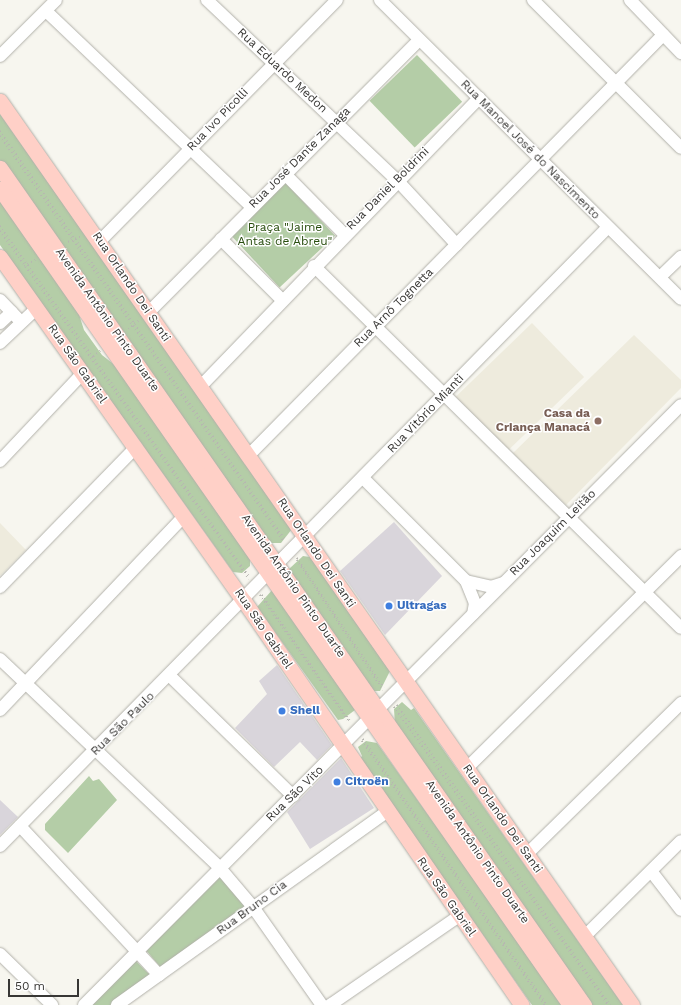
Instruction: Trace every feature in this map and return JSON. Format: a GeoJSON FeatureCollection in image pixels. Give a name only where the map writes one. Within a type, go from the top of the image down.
{"type":"FeatureCollection","features":[{"type":"Feature","properties":{"kind":"main road","name":"Rua Orlando Dei Santi"},"geometry":{"type":"LineString","coordinates":[[0,101],[100,240],[406,684],[632,1005]]}},
{"type":"Feature","properties":{"kind":"main road","name":"Avenida Antônio Pinto Duarte"},"geometry":{"type":"LineString","coordinates":[[0,168],[275,569],[570,1005]]}},
{"type":"Feature","properties":{"kind":"main road","name":"Avenida Antônio Pinto Duarte"},"geometry":{"type":"LineString","coordinates":[[0,189],[275,569]]}},
{"type":"Feature","properties":{"kind":"main road","name":"Rua São Gabriel"},"geometry":{"type":"LineString","coordinates":[[1,262],[37,308],[136,446],[244,601],[342,747],[522,1005]]}},
{"type":"Feature","properties":{"kind":"main road","name":"Avenida Antônio Pinto Duarte"},"geometry":{"type":"LineString","coordinates":[[374,715],[584,1005]]}},
{"type":"Feature","properties":{"kind":"street"},"geometry":{"type":"LineString","coordinates":[[0,56],[56,0]]}},
{"type":"Feature","properties":{"kind":"street","name":"Rua Eduardo Medon"},"geometry":{"type":"LineString","coordinates":[[207,0],[272,64],[336,121],[398,180],[457,245]]}},
{"type":"Feature","properties":{"kind":"street","name":"Rua Ivo Picolli"},"geometry":{"type":"LineString","coordinates":[[100,240],[190,150],[272,64],[337,0]]}},
{"type":"Feature","properties":{"kind":"street","name":"Rua Manoel José do Nascimento"},"geometry":{"type":"LineString","coordinates":[[380,0],[607,228],[660,277],[681,299]]}},
{"type":"Feature","properties":{"kind":"street"},"geometry":{"type":"LineString","coordinates":[[533,0],[681,148]]}},
{"type":"Feature","properties":{"kind":"street"},"geometry":{"type":"LineString","coordinates":[[630,0],[681,53]]}},
{"type":"Feature","properties":{"kind":"street"},"geometry":{"type":"LineString","coordinates":[[46,10],[190,150],[252,207]]}},
{"type":"Feature","properties":{"kind":"street","name":"Rua Arnô Tognetta"},"geometry":{"type":"LineString","coordinates":[[249,455],[457,245],[538,159],[663,35]]}},
{"type":"Feature","properties":{"kind":"street","name":"Rua José Dante Zanaga"},"geometry":{"type":"LineString","coordinates":[[149,312],[336,121],[419,40]]}},
{"type":"Feature","properties":{"kind":"street","name":"Rua Daniel Boldrini"},"geometry":{"type":"LineString","coordinates":[[200,387],[281,299],[479,98]]}},
{"type":"Feature","properties":{"kind":"street"},"geometry":{"type":"LineString","coordinates":[[285,174],[344,234]]}},
{"type":"Feature","properties":{"kind":"street","name":"Rua Vitório Mianti"},"geometry":{"type":"LineString","coordinates":[[244,601],[607,228]]}},
{"type":"Feature","properties":{"kind":"street"},"geometry":{"type":"LineString","coordinates":[[221,239],[281,299]]}},
{"type":"Feature","properties":{"kind":"street"},"geometry":{"type":"LineString","coordinates":[[660,277],[681,257]]}},
{"type":"Feature","properties":{"kind":"street"},"geometry":{"type":"LineString","coordinates":[[314,266],[374,328],[681,628]]}},
{"type":"Feature","properties":{"kind":"street"},"geometry":{"type":"LineString","coordinates":[[0,300],[21,322]]}},
{"type":"Feature","properties":{"kind":"street"},"geometry":{"type":"LineString","coordinates":[[0,343],[37,308]]}},
{"type":"Feature","properties":{"kind":"street"},"geometry":{"type":"LineString","coordinates":[[0,324],[12,312]]}},
{"type":"Feature","properties":{"kind":"street"},"geometry":{"type":"LineString","coordinates":[[0,461],[84,374]]}},
{"type":"Feature","properties":{"kind":"street","name":"Rua Joaquim Leitão"},"geometry":{"type":"LineString","coordinates":[[466,581],[491,587],[504,582],[681,405]]}},
{"type":"Feature","properties":{"kind":"street"},"geometry":{"type":"LineString","coordinates":[[0,587],[136,446]]}},
{"type":"Feature","properties":{"kind":"street"},"geometry":{"type":"LineString","coordinates":[[364,479],[466,581],[475,603],[474,614]]}},
{"type":"Feature","properties":{"kind":"street"},"geometry":{"type":"LineString","coordinates":[[0,710],[184,516]]}},
{"type":"Feature","properties":{"kind":"street"},"geometry":{"type":"LineString","coordinates":[[466,769],[681,556]]}},
{"type":"Feature","properties":{"kind":"street","name":"Rua São Vito"},"geometry":{"type":"LineString","coordinates":[[84,1005],[137,948],[391,699],[504,582]]}},
{"type":"Feature","properties":{"kind":"street","name":"Rua São Paulo"},"geometry":{"type":"LineString","coordinates":[[0,846],[244,601]]}},
{"type":"Feature","properties":{"kind":"street"},"geometry":{"type":"LineString","coordinates":[[0,659],[95,752],[219,867],[253,907],[322,1005]]}},
{"type":"Feature","properties":{"kind":"street"},"geometry":{"type":"LineString","coordinates":[[170,676],[293,796]]}},
{"type":"Feature","properties":{"kind":"street"},"geometry":{"type":"LineString","coordinates":[[527,854],[681,703]]}},
{"type":"Feature","properties":{"kind":"street","name":"Rua Bruno Cia"},"geometry":{"type":"LineString","coordinates":[[120,1004],[387,812]]}},
{"type":"Feature","properties":{"kind":"street"},"geometry":{"type":"LineString","coordinates":[[20,826],[137,948],[159,975]]}},
{"type":"Feature","properties":{"kind":"street"},"geometry":{"type":"LineString","coordinates":[[584,937],[681,841]]}},
{"type":"Feature","properties":{"kind":"street"},"geometry":{"type":"LineString","coordinates":[[651,870],[681,910]]}},
{"type":"Feature","properties":{"kind":"street"},"geometry":{"type":"LineString","coordinates":[[330,1005],[459,916]]}},
{"type":"Feature","properties":{"kind":"street"},"geometry":{"type":"LineString","coordinates":[[0,954],[52,1005]]}},
{"type":"Feature","properties":{"kind":"path"},"geometry":{"type":"LineString","coordinates":[[0,131],[292,552],[391,699],[609,1005]]}},
{"type":"Feature","properties":{"kind":"path"},"geometry":{"type":"LineString","coordinates":[[0,136],[292,552]]}},
{"type":"Feature","properties":{"kind":"path"},"geometry":{"type":"LineString","coordinates":[[0,226],[357,732],[546,1005]]}},
{"type":"Feature","properties":{"kind":"path"},"geometry":{"type":"LineString","coordinates":[[0,230],[256,588]]}},
{"type":"Feature","properties":{"kind":"shaded area"},"geometry":{"type":"Polygon","coordinates":[[[532,323],[584,377],[508,451],[456,397],[532,323]]]}},
{"type":"Feature","properties":{"kind":"shaded area","name":"Casa da Criança Manacá"},"geometry":{"type":"Polygon","coordinates":[[[634,335],[681,380],[681,388],[566,505],[513,453],[634,335]]]}},
{"type":"Feature","properties":{"kind":"shaded area"},"geometry":{"type":"Polygon","coordinates":[[[0,523],[26,550],[0,576],[0,523]]]}},
{"type":"Feature","properties":{"kind":"green space"},"geometry":{"type":"Polygon","coordinates":[[[417,55],[462,102],[415,148],[370,101],[417,55]]]}},
{"type":"Feature","properties":{"kind":"green space"},"geometry":{"type":"Polygon","coordinates":[[[0,114],[292,529],[281,543],[271,543],[0,160],[0,114]]]}},
{"type":"Feature","properties":{"kind":"green space","name":"Praça \"Jaime Antas de Abreu\""},"geometry":{"type":"Polygon","coordinates":[[[286,183],[335,236],[280,287],[230,235],[286,183]]]}},
{"type":"Feature","properties":{"kind":"green space"},"geometry":{"type":"Polygon","coordinates":[[[0,196],[76,305],[84,330],[102,355],[121,370],[250,553],[250,566],[242,573],[233,572],[0,245],[0,196]]]}},
{"type":"Feature","properties":{"kind":"green space"},"geometry":{"type":"Polygon","coordinates":[[[303,556],[310,557],[390,671],[380,691],[374,691],[289,569],[303,556]]]}},
{"type":"Feature","properties":{"kind":"green space"},"geometry":{"type":"Polygon","coordinates":[[[273,589],[355,710],[343,719],[338,720],[257,607],[273,589]]]}},
{"type":"Feature","properties":{"kind":"green space"},"geometry":{"type":"Polygon","coordinates":[[[402,702],[411,710],[414,708],[623,1005],[591,1005],[395,725],[394,709],[402,702]]]}},
{"type":"Feature","properties":{"kind":"green space"},"geometry":{"type":"Polygon","coordinates":[[[366,741],[377,743],[563,1005],[532,1005],[360,759],[362,756],[358,747],[366,741]]]}},
{"type":"Feature","properties":{"kind":"green space"},"geometry":{"type":"Polygon","coordinates":[[[89,776],[93,781],[99,779],[117,800],[68,853],[45,830],[45,824],[89,776]]]}},
{"type":"Feature","properties":{"kind":"green space"},"geometry":{"type":"Polygon","coordinates":[[[220,875],[246,907],[162,969],[144,948],[220,875]]]}},
{"type":"Feature","properties":{"kind":"green space"},"geometry":{"type":"Polygon","coordinates":[[[136,961],[151,976],[110,1005],[89,1005],[136,961]]]}},
{"type":"Feature","properties":{"kind":"building","name":"Ultragas"},"geometry":{"type":"Polygon","coordinates":[[[394,522],[442,576],[385,635],[340,571],[394,522]]]}},
{"type":"Feature","properties":{"kind":"building","name":"Shell"},"geometry":{"type":"Polygon","coordinates":[[[277,665],[332,745],[317,760],[300,742],[274,767],[235,728],[267,694],[259,681],[277,665]]]}},
{"type":"Feature","properties":{"kind":"building","name":"Citroën"},"geometry":{"type":"Polygon","coordinates":[[[341,758],[374,808],[310,849],[287,812],[341,758]]]}},
{"type":"Feature","properties":{"kind":"building"},"geometry":{"type":"Polygon","coordinates":[[[0,800],[18,817],[0,835],[0,800]]]}},
{"type":"Feature","properties":{"kind":"place","name":"Casa da Criança Manacá"},"geometry":{"type":"Point","coordinates":[598,421]}},
{"type":"Feature","properties":{"kind":"place","name":"Ultragas"},"geometry":{"type":"Point","coordinates":[389,606]}},
{"type":"Feature","properties":{"kind":"place","name":"Shell"},"geometry":{"type":"Point","coordinates":[282,711]}},
{"type":"Feature","properties":{"kind":"place","name":"Citroën"},"geometry":{"type":"Point","coordinates":[337,782]}}]}
